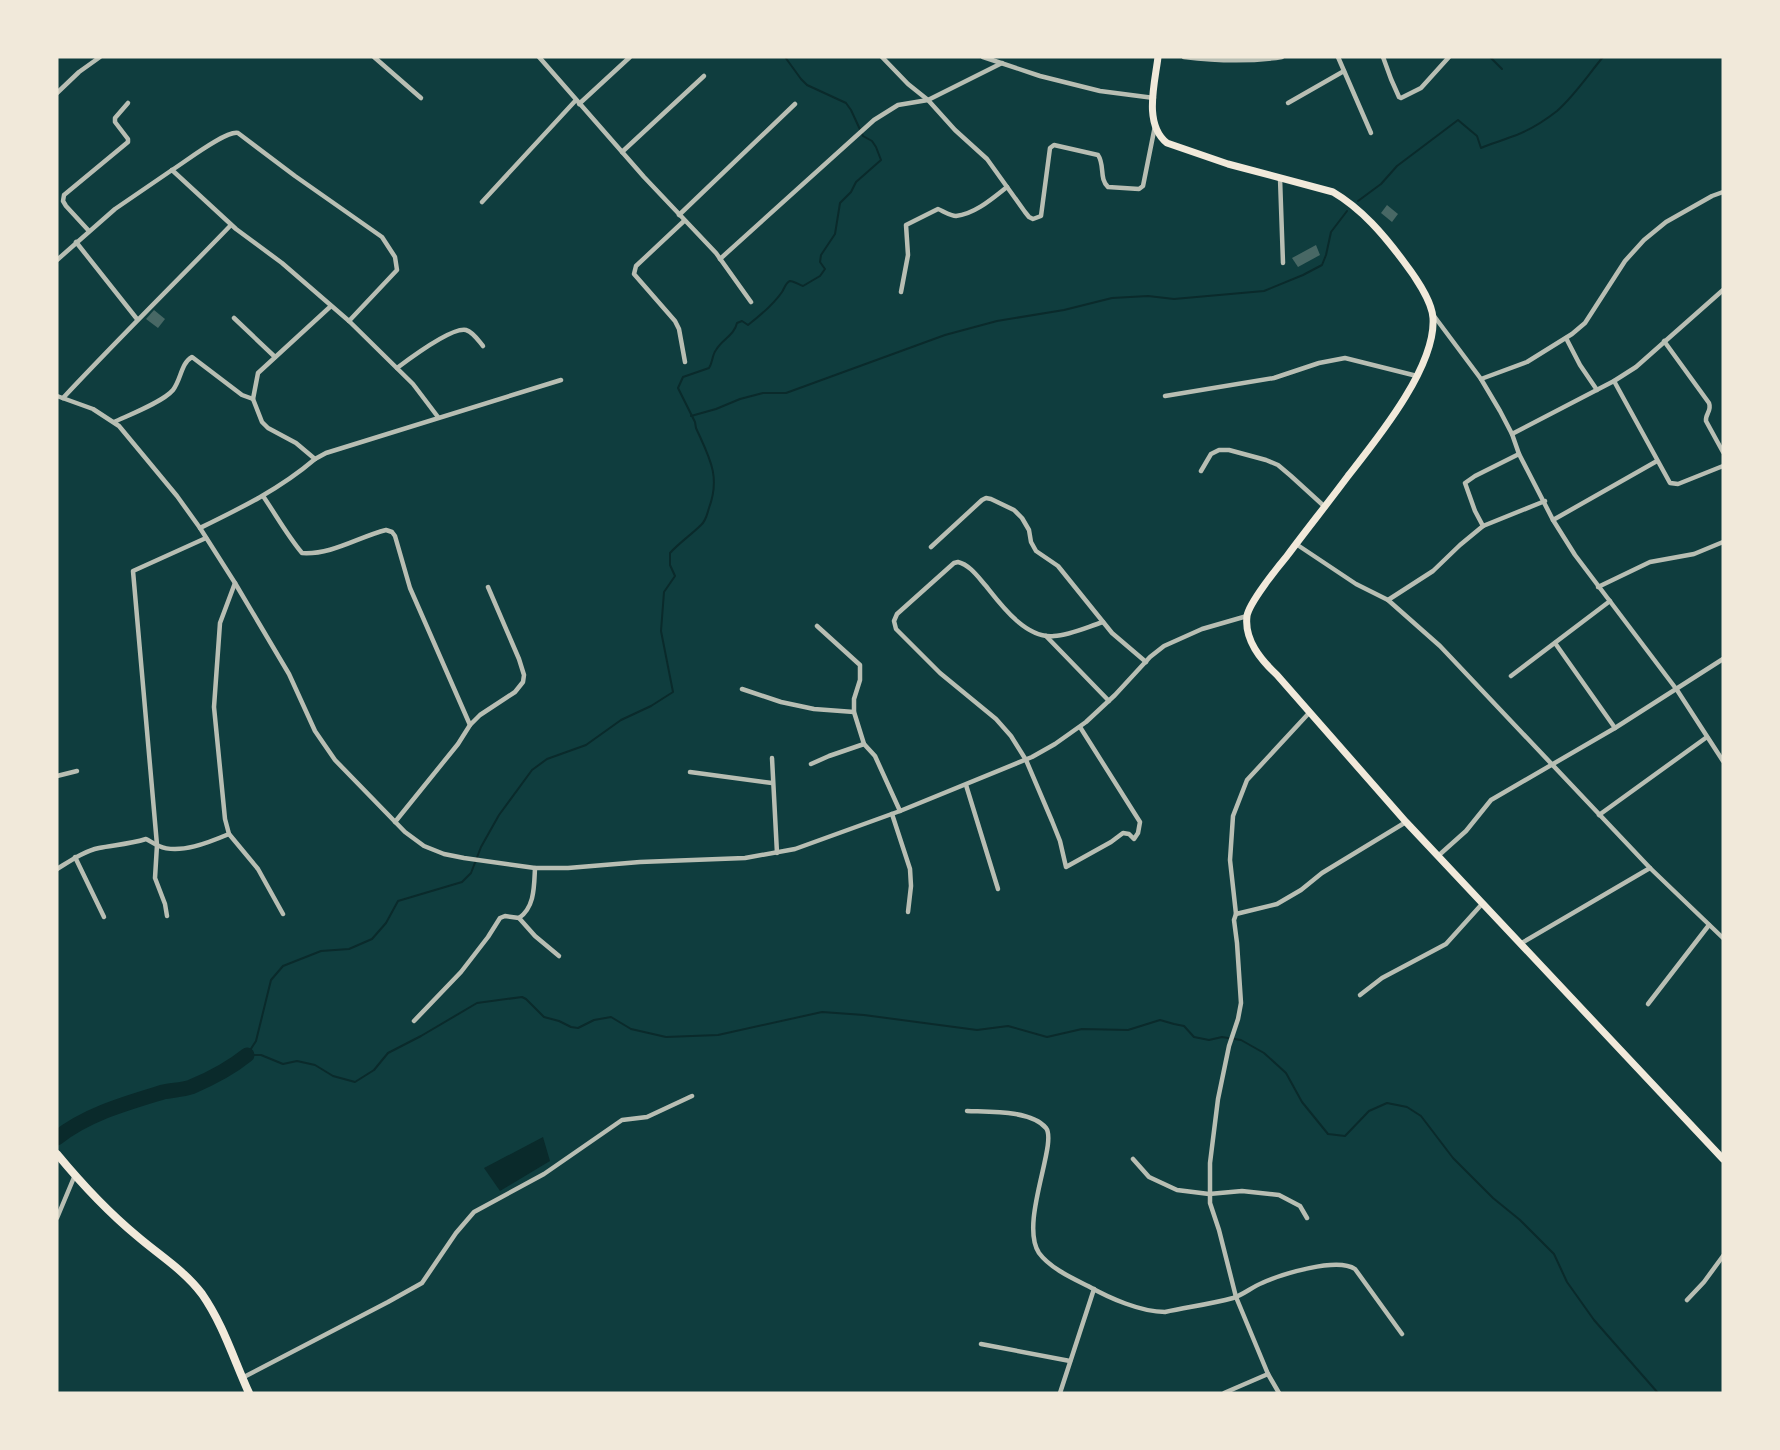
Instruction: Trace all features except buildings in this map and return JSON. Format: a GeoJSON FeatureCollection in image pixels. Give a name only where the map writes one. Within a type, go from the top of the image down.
{"type":"FeatureCollection","features":[{"type":"Feature","properties":{"kind":"highway"},"geometry":{"type":"LineString","coordinates":[[57,1154],[117,1218],[174,1265],[201,1293],[217,1319],[249,1393]]}},
{"type":"Feature","properties":{"kind":"main road"},"geometry":{"type":"LineString","coordinates":[[1158,57],[1153,119],[1162,139],[1167,143],[1228,164],[1333,192],[1344,199],[1365,216],[1390,244],[1424,294],[1433,315],[1431,337],[1423,363],[1411,388],[1371,446],[1249,609],[1247,616],[1249,634],[1261,660],[1277,675],[1406,822],[1723,1159]]}},
{"type":"Feature","properties":{"kind":"main road"},"geometry":{"type":"LineString","coordinates":[[1713,1149],[1723,1155]]}},
{"type":"Feature","properties":{"kind":"street"},"geometry":{"type":"LineString","coordinates":[[57,93],[79,72],[100,57]]}},
{"type":"Feature","properties":{"kind":"street"},"geometry":{"type":"LineString","coordinates":[[539,57],[720,259],[751,302]]}},
{"type":"Feature","properties":{"kind":"street"},"geometry":{"type":"LineString","coordinates":[[482,202],[577,102],[630,57]]}},
{"type":"Feature","properties":{"kind":"street"},"geometry":{"type":"LineString","coordinates":[[882,57],[987,159],[1029,218],[1041,216],[1050,148],[1054,145],[1098,155],[1102,160],[1104,182],[1108,187],[1139,189],[1143,186],[1155,126]]}},
{"type":"Feature","properties":{"kind":"street"},"geometry":{"type":"LineString","coordinates":[[983,57],[1040,76],[1100,91],[1154,98]]}},
{"type":"Feature","properties":{"kind":"street"},"geometry":{"type":"LineString","coordinates":[[1185,57],[1260,60],[1280,57]]}},
{"type":"Feature","properties":{"kind":"street"},"geometry":{"type":"LineString","coordinates":[[1338,57],[1371,133]]}},
{"type":"Feature","properties":{"kind":"street"},"geometry":{"type":"LineString","coordinates":[[1383,57],[1398,96],[1401,98],[1421,88],[1449,57]]}},
{"type":"Feature","properties":{"kind":"street"},"geometry":{"type":"LineString","coordinates":[[376,58],[421,98]]}},
{"type":"Feature","properties":{"kind":"street"},"geometry":{"type":"LineString","coordinates":[[720,259],[874,120],[898,105],[928,100],[1002,63]]}},
{"type":"Feature","properties":{"kind":"street"},"geometry":{"type":"LineString","coordinates":[[1288,103],[1344,71]]}},
{"type":"Feature","properties":{"kind":"street"},"geometry":{"type":"LineString","coordinates":[[622,152],[704,76]]}},
{"type":"Feature","properties":{"kind":"street"},"geometry":{"type":"LineString","coordinates":[[89,231],[66,206],[63,201],[64,195],[128,142],[115,122],[115,118],[128,103]]}},
{"type":"Feature","properties":{"kind":"street"},"geometry":{"type":"LineString","coordinates":[[679,215],[795,104]]}},
{"type":"Feature","properties":{"kind":"street"},"geometry":{"type":"LineString","coordinates":[[57,260],[115,209],[222,137],[231,132],[238,133],[382,237],[395,257],[397,270],[349,321]]}},
{"type":"Feature","properties":{"kind":"street"},"geometry":{"type":"LineString","coordinates":[[172,170],[231,225],[282,263],[349,321],[413,384],[438,417]]}},
{"type":"Feature","properties":{"kind":"street"},"geometry":{"type":"LineString","coordinates":[[1280,178],[1283,263]]}},
{"type":"Feature","properties":{"kind":"street"},"geometry":{"type":"LineString","coordinates":[[901,292],[908,255],[906,225],[938,209],[955,216],[969,211],[987,202],[1007,187]]}},
{"type":"Feature","properties":{"kind":"street"},"geometry":{"type":"LineString","coordinates":[[1481,379],[1527,362],[1566,338],[1585,322],[1625,261],[1644,240],[1666,222],[1723,192]]}},
{"type":"Feature","properties":{"kind":"street"},"geometry":{"type":"LineString","coordinates":[[684,221],[636,266],[634,274],[675,321],[679,329],[685,362]]}},
{"type":"Feature","properties":{"kind":"street"},"geometry":{"type":"LineString","coordinates":[[63,398],[122,338],[137,319],[231,225]]}},
{"type":"Feature","properties":{"kind":"street"},"geometry":{"type":"LineString","coordinates":[[76,242],[137,319]]}},
{"type":"Feature","properties":{"kind":"street"},"geometry":{"type":"LineString","coordinates":[[1512,434],[1614,381],[1636,367],[1723,290]]}},
{"type":"Feature","properties":{"kind":"street"},"geometry":{"type":"LineString","coordinates":[[315,459],[296,443],[268,428],[262,422],[253,399],[258,373],[331,306]]}},
{"type":"Feature","properties":{"kind":"street"},"geometry":{"type":"LineString","coordinates":[[1433,315],[1481,379],[1512,434],[1519,454],[1553,520],[1575,555],[1677,690],[1723,760]]}},
{"type":"Feature","properties":{"kind":"street"},"geometry":{"type":"LineString","coordinates":[[234,318],[275,357]]}},
{"type":"Feature","properties":{"kind":"street"},"geometry":{"type":"LineString","coordinates":[[397,368],[419,351],[462,329],[470,331],[483,346]]}},
{"type":"Feature","properties":{"kind":"street"},"geometry":{"type":"LineString","coordinates":[[1566,338],[1580,365],[1597,390]]}},
{"type":"Feature","properties":{"kind":"street"},"geometry":{"type":"LineString","coordinates":[[1664,341],[1709,403],[1710,411],[1706,421],[1723,452]]}},
{"type":"Feature","properties":{"kind":"street"},"geometry":{"type":"LineString","coordinates":[[114,422],[171,392],[187,360],[192,357],[242,395],[253,399]]}},
{"type":"Feature","properties":{"kind":"street"},"geometry":{"type":"LineString","coordinates":[[1166,396],[1274,378],[1319,363],[1345,358],[1417,376]]}},
{"type":"Feature","properties":{"kind":"street"},"geometry":{"type":"LineString","coordinates":[[200,528],[285,483],[326,453],[561,380]]}},
{"type":"Feature","properties":{"kind":"street"},"geometry":{"type":"LineString","coordinates":[[1614,381],[1670,483],[1678,484],[1723,466]]}},
{"type":"Feature","properties":{"kind":"street"},"geometry":{"type":"LineString","coordinates":[[57,396],[93,409],[118,426],[177,496],[200,528],[289,674],[315,731],[328,750],[343,769],[405,832],[424,846],[444,854],[499,864],[536,868],[568,868],[640,861],[745,858],[795,849],[900,811],[1026,760],[1080,727],[1109,701],[1156,651],[1179,638],[1202,629],[1247,616]]}},
{"type":"Feature","properties":{"kind":"street"},"geometry":{"type":"LineString","coordinates":[[1201,471],[1211,454],[1219,450],[1230,450],[1266,460],[1278,465],[1292,476],[1324,507]]}},
{"type":"Feature","properties":{"kind":"street"},"geometry":{"type":"LineString","coordinates":[[1483,526],[1465,483],[1519,454]]}},
{"type":"Feature","properties":{"kind":"street"},"geometry":{"type":"LineString","coordinates":[[1553,520],[1657,461]]}},
{"type":"Feature","properties":{"kind":"street"},"geometry":{"type":"LineString","coordinates":[[263,496],[302,553],[314,554],[329,551],[380,531],[392,532],[399,546],[410,588],[470,725]]}},
{"type":"Feature","properties":{"kind":"street"},"geometry":{"type":"LineString","coordinates":[[931,547],[986,498],[1014,510],[1026,524],[1036,550],[1058,566],[1123,644],[1146,662]]}},
{"type":"Feature","properties":{"kind":"street"},"geometry":{"type":"LineString","coordinates":[[1388,600],[1433,571],[1483,526],[1545,501]]}},
{"type":"Feature","properties":{"kind":"street"},"geometry":{"type":"LineString","coordinates":[[167,916],[165,904],[154,878],[157,845],[133,571],[206,538]]}},
{"type":"Feature","properties":{"kind":"street"},"geometry":{"type":"LineString","coordinates":[[1598,587],[1650,562],[1694,554],[1723,542]]}},
{"type":"Feature","properties":{"kind":"street"},"geometry":{"type":"LineString","coordinates":[[1296,544],[1356,584],[1388,600],[1440,646],[1650,868],[1723,938]]}},
{"type":"Feature","properties":{"kind":"street"},"geometry":{"type":"LineString","coordinates":[[1080,727],[1140,822],[1134,839],[1129,834],[1123,833],[1066,867],[1056,831],[1026,760],[1003,725],[940,673],[896,629],[894,621],[897,614],[954,563],[958,562],[970,569],[1011,617],[1038,634],[1056,636],[1103,622]]}},
{"type":"Feature","properties":{"kind":"street"},"geometry":{"type":"LineString","coordinates":[[235,583],[220,623],[214,707],[225,819],[229,834],[258,869],[283,914]]}},
{"type":"Feature","properties":{"kind":"street"},"geometry":{"type":"LineString","coordinates":[[395,822],[440,768],[470,725],[515,692],[523,682],[524,675],[519,659],[488,587]]}},
{"type":"Feature","properties":{"kind":"street"},"geometry":{"type":"LineString","coordinates":[[1511,676],[1610,601]]}},
{"type":"Feature","properties":{"kind":"street"},"geometry":{"type":"LineString","coordinates":[[817,626],[860,665],[860,680],[854,699],[854,712],[864,744],[875,756],[900,811]]}},
{"type":"Feature","properties":{"kind":"street"},"geometry":{"type":"LineString","coordinates":[[1047,636],[1109,701]]}},
{"type":"Feature","properties":{"kind":"street"},"geometry":{"type":"LineString","coordinates":[[1555,643],[1616,728]]}},
{"type":"Feature","properties":{"kind":"street"},"geometry":{"type":"LineString","coordinates":[[1438,856],[1466,831],[1491,800],[1616,728],[1723,659]]}},
{"type":"Feature","properties":{"kind":"street"},"geometry":{"type":"LineString","coordinates":[[742,689],[781,702],[854,712]]}},
{"type":"Feature","properties":{"kind":"street"},"geometry":{"type":"LineString","coordinates":[[1279,1393],[1268,1374],[1236,1297],[1220,1230],[1210,1203],[1210,1163],[1218,1099],[1241,1003],[1238,943],[1234,920],[1236,914],[1230,860],[1233,816],[1247,780],[1309,713]]}},
{"type":"Feature","properties":{"kind":"street"},"geometry":{"type":"LineString","coordinates":[[1599,815],[1707,737]]}},
{"type":"Feature","properties":{"kind":"street"},"geometry":{"type":"LineString","coordinates":[[811,764],[864,744]]}},
{"type":"Feature","properties":{"kind":"street"},"geometry":{"type":"LineString","coordinates":[[772,758],[777,853]]}},
{"type":"Feature","properties":{"kind":"street"},"geometry":{"type":"LineString","coordinates":[[57,776],[77,771]]}},
{"type":"Feature","properties":{"kind":"street"},"geometry":{"type":"LineString","coordinates":[[690,772],[772,783]]}},
{"type":"Feature","properties":{"kind":"street"},"geometry":{"type":"LineString","coordinates":[[966,784],[998,889]]}},
{"type":"Feature","properties":{"kind":"street"},"geometry":{"type":"LineString","coordinates":[[892,814],[910,869],[908,912]]}},
{"type":"Feature","properties":{"kind":"street"},"geometry":{"type":"LineString","coordinates":[[1236,914],[1277,904],[1301,890],[1322,873],[1406,822]]}},
{"type":"Feature","properties":{"kind":"street"},"geometry":{"type":"LineString","coordinates":[[57,870],[75,857],[98,848],[146,839],[160,847],[172,849],[199,845],[229,834]]}},
{"type":"Feature","properties":{"kind":"street"},"geometry":{"type":"LineString","coordinates":[[75,857],[104,917]]}},
{"type":"Feature","properties":{"kind":"street"},"geometry":{"type":"LineString","coordinates":[[519,918],[531,904],[536,868]]}},
{"type":"Feature","properties":{"kind":"street"},"geometry":{"type":"LineString","coordinates":[[1520,944],[1650,868]]}},
{"type":"Feature","properties":{"kind":"street"},"geometry":{"type":"LineString","coordinates":[[1360,995],[1382,978],[1446,944],[1482,904]]}},
{"type":"Feature","properties":{"kind":"street"},"geometry":{"type":"LineString","coordinates":[[414,1021],[460,972],[500,918],[505,916],[519,918],[535,936],[559,956]]}},
{"type":"Feature","properties":{"kind":"street"},"geometry":{"type":"LineString","coordinates":[[1648,1004],[1709,926]]}},
{"type":"Feature","properties":{"kind":"street"},"geometry":{"type":"LineString","coordinates":[[242,1378],[422,1282],[456,1233],[474,1212],[544,1174],[622,1120],[647,1117],[692,1096]]}},
{"type":"Feature","properties":{"kind":"street"},"geometry":{"type":"LineString","coordinates":[[967,1111],[1022,1116],[1047,1129],[1050,1143],[1041,1177],[1034,1239],[1037,1249],[1048,1262],[1071,1278],[1144,1310],[1165,1312],[1236,1297],[1261,1283],[1299,1270],[1343,1264],[1355,1269],[1401,1334]]}},
{"type":"Feature","properties":{"kind":"street"},"geometry":{"type":"LineString","coordinates":[[1133,1159],[1149,1177],[1177,1190],[1209,1194],[1242,1191],[1279,1195],[1300,1206],[1307,1218]]}},
{"type":"Feature","properties":{"kind":"street"},"geometry":{"type":"LineString","coordinates":[[57,1218],[75,1175]]}},
{"type":"Feature","properties":{"kind":"street"},"geometry":{"type":"LineString","coordinates":[[1687,1300],[1723,1256]]}},
{"type":"Feature","properties":{"kind":"street"},"geometry":{"type":"LineString","coordinates":[[1060,1393],[1094,1289]]}},
{"type":"Feature","properties":{"kind":"street"},"geometry":{"type":"LineString","coordinates":[[981,1344],[1070,1361]]}},
{"type":"Feature","properties":{"kind":"street"},"geometry":{"type":"LineString","coordinates":[[1224,1393],[1268,1374]]}},
{"type":"Feature","properties":{"kind":"water"},"geometry":{"type":"Polygon","coordinates":[[[543,1137],[550,1161],[500,1191],[484,1168],[543,1137]]]}},
{"type":"Feature","properties":{"kind":"waterway"},"geometry":{"type":"LineString","coordinates":[[247,1055],[256,1041],[271,980],[283,966],[321,951],[349,949],[372,939],[386,923],[398,901],[462,882],[471,873],[481,847],[499,815],[532,770],[547,759],[586,745],[621,720],[651,706],[673,692],[661,631],[664,592],[675,576],[670,565],[670,553],[704,522],[714,486],[709,458],[678,388],[683,377],[709,368],[715,352],[737,323],[742,321],[748,325],[767,310],[786,284],[790,281],[803,286],[820,276],[825,269],[820,262],[821,255],[835,234],[840,203],[851,192],[856,182],[881,160],[872,141],[863,136],[846,103],[807,85],[785,57]]}},
{"type":"Feature","properties":{"kind":"waterway"},"geometry":{"type":"LineString","coordinates":[[1490,57],[1502,69]]}},
{"type":"Feature","properties":{"kind":"waterway"},"geometry":{"type":"LineString","coordinates":[[1358,201],[1381,184],[1397,166],[1458,120],[1477,136],[1481,148],[1540,123],[1564,105],[1603,57]]}},
{"type":"Feature","properties":{"kind":"waterway"},"geometry":{"type":"LineString","coordinates":[[691,416],[763,393],[786,393],[945,335],[997,321],[1064,310],[1112,298],[1148,296],[1174,299],[1264,291],[1322,265],[1331,232],[1347,211]]}},
{"type":"Feature","properties":{"kind":"waterway"},"geometry":{"type":"LineString","coordinates":[[247,1055],[261,1055],[283,1064],[297,1061],[315,1065],[333,1076],[355,1082],[374,1070],[388,1053],[477,1003],[522,997],[544,1017],[571,1027],[578,1028],[594,1020],[611,1017],[631,1029],[666,1037],[718,1035],[822,1012],[864,1015],[977,1030],[1008,1026],[1047,1037],[1082,1029],[1128,1030],[1160,1020],[1184,1026],[1194,1037],[1209,1040],[1222,1037],[1241,1040],[1264,1053],[1286,1073],[1302,1102],[1328,1134],[1345,1136],[1369,1111],[1387,1103],[1407,1107],[1421,1116],[1453,1158],[1554,1254],[1567,1282],[1594,1320],[1658,1393]]}},
{"type":"Feature","properties":{"kind":"waterway"},"geometry":{"type":"LineString","coordinates":[[57,1138],[81,1122],[108,1110],[135,1100],[198,1084],[227,1069],[247,1055]]}}]}
